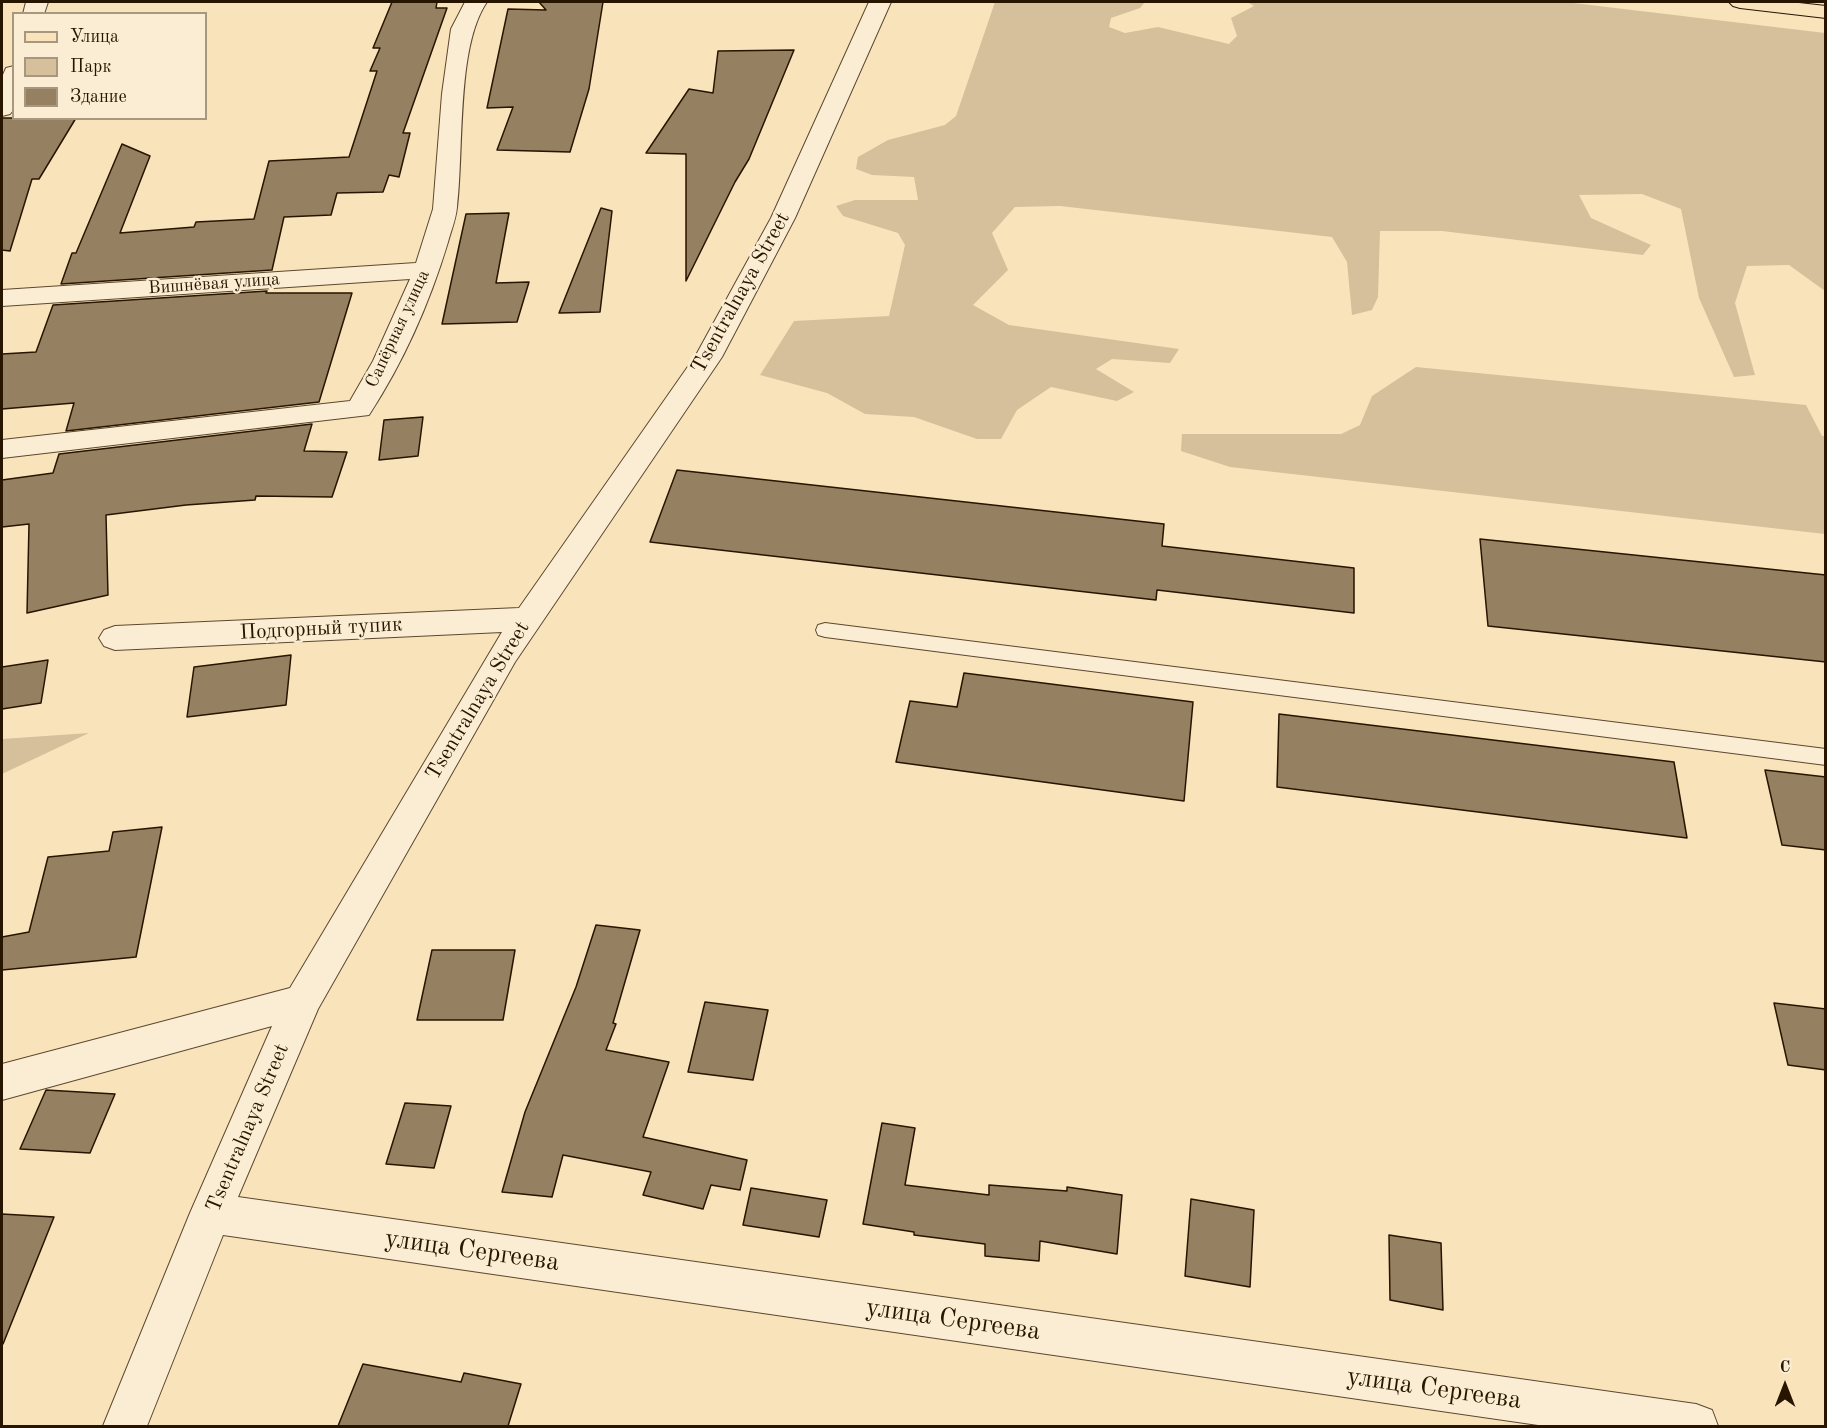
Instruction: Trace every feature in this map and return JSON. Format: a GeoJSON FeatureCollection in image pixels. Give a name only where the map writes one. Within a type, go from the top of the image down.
{"type":"FeatureCollection","features":[{"type":"Feature","properties":{"kind":"main road"},"geometry":{"type":"LineString","coordinates":[[1740,2],[1826,12]]}},
{"type":"Feature","properties":{"kind":"street","name":"Сапёрная улица"},"geometry":{"type":"LineString","coordinates":[[2,449],[359,409],[387,361],[427,270],[445,209],[453,94],[462,30],[476,2]]}},
{"type":"Feature","properties":{"kind":"street","name":"Tsentralnaya Street"},"geometry":{"type":"LineString","coordinates":[[125,1426],[211,1213],[302,1001],[504,654],[709,357],[783,218],[879,2]]}},
{"type":"Feature","properties":{"kind":"street"},"geometry":{"type":"LineString","coordinates":[[2,109],[12,79]]}},
{"type":"Feature","properties":{"kind":"street","name":"Вишнёвая улица"},"geometry":{"type":"LineString","coordinates":[[2,298],[427,270]]}},
{"type":"Feature","properties":{"kind":"street","name":"Подгорный тупик"},"geometry":{"type":"LineString","coordinates":[[115,638],[528,619]]}},
{"type":"Feature","properties":{"kind":"street"},"geometry":{"type":"LineString","coordinates":[[2,1082],[302,1001]]}},
{"type":"Feature","properties":{"kind":"street","name":"улица Сергеева"},"geometry":{"type":"LineString","coordinates":[[211,1213],[1696,1426]]}},
{"type":"Feature","properties":{"kind":"lane"},"geometry":{"type":"LineString","coordinates":[[825,630],[1826,756]]}},
{"type":"Feature","properties":{"kind":"green space"},"geometry":{"type":"Polygon","coordinates":[[[995,2],[1145,2],[1140,8],[1111,18],[1109,27],[1125,33],[1158,27],[1229,44],[1237,36],[1231,18],[1254,6],[1247,2],[1565,2],[1825,33],[1825,291],[1789,265],[1747,266],[1735,303],[1755,375],[1734,377],[1699,298],[1681,209],[1642,194],[1579,195],[1591,218],[1651,245],[1643,255],[1442,231],[1380,231],[1378,297],[1372,310],[1352,315],[1347,262],[1332,237],[1060,206],[1015,207],[992,233],[1008,270],[973,305],[1009,325],[1179,349],[1170,363],[1112,359],[1096,369],[1134,392],[1117,401],[1051,387],[1017,410],[1001,439],[977,439],[914,417],[865,414],[827,393],[760,375],[794,321],[889,316],[905,245],[898,233],[843,216],[836,206],[855,200],[918,200],[914,177],[872,175],[856,169],[858,157],[888,140],[945,125],[956,116],[995,2]]]}},
{"type":"Feature","properties":{"kind":"green space"},"geometry":{"type":"Polygon","coordinates":[[[1416,367],[1806,405],[1822,436],[1825,436],[1825,534],[1230,467],[1181,451],[1182,434],[1341,434],[1360,425],[1372,396],[1416,367]]]}},
{"type":"Feature","properties":{"kind":"green space"},"geometry":{"type":"Polygon","coordinates":[[[89,733],[2,774],[2,739],[89,733]]]}},
{"type":"Feature","properties":{"kind":"building"},"geometry":{"type":"Polygon","coordinates":[[[392,2],[437,2],[436,8],[447,8],[403,133],[410,133],[399,177],[389,175],[383,192],[337,193],[331,215],[284,217],[272,270],[61,284],[72,253],[76,253],[122,144],[150,156],[120,233],[194,227],[196,222],[254,219],[269,161],[349,157],[377,71],[370,71],[380,48],[373,48],[392,2]]]}},
{"type":"Feature","properties":{"kind":"building"},"geometry":{"type":"Polygon","coordinates":[[[539,2],[603,2],[589,89],[570,152],[497,150],[513,107],[487,108],[508,9],[546,10],[539,2]]]}},
{"type":"Feature","properties":{"kind":"building"},"geometry":{"type":"Polygon","coordinates":[[[794,50],[749,159],[735,182],[686,281],[686,154],[646,153],[689,89],[713,93],[718,51],[794,50]]]}},
{"type":"Feature","properties":{"kind":"building"},"geometry":{"type":"Polygon","coordinates":[[[2,118],[75,120],[39,179],[32,179],[10,251],[2,250],[2,118]]]}},
{"type":"Feature","properties":{"kind":"building"},"geometry":{"type":"Polygon","coordinates":[[[601,208],[612,211],[600,312],[559,313],[601,208]]]}},
{"type":"Feature","properties":{"kind":"building"},"geometry":{"type":"Polygon","coordinates":[[[509,213],[496,283],[529,282],[517,322],[442,324],[466,214],[509,213]]]}},
{"type":"Feature","properties":{"kind":"building"},"geometry":{"type":"Polygon","coordinates":[[[267,291],[266,293],[352,293],[319,402],[66,431],[74,403],[2,409],[2,354],[36,352],[53,305],[267,291]]]}},
{"type":"Feature","properties":{"kind":"building"},"geometry":{"type":"Polygon","coordinates":[[[423,417],[418,456],[379,460],[384,420],[423,417]]]}},
{"type":"Feature","properties":{"kind":"building"},"geometry":{"type":"Polygon","coordinates":[[[312,424],[304,451],[347,452],[332,497],[256,496],[255,500],[186,505],[106,515],[108,595],[27,613],[29,524],[2,527],[2,480],[53,473],[59,454],[312,424]]]}},
{"type":"Feature","properties":{"kind":"building"},"geometry":{"type":"Polygon","coordinates":[[[677,470],[1164,524],[1162,546],[1354,568],[1354,613],[1157,590],[1156,600],[650,542],[677,470]]]}},
{"type":"Feature","properties":{"kind":"building"},"geometry":{"type":"Polygon","coordinates":[[[1480,539],[1826,575],[1826,662],[1488,626],[1480,539]]]}},
{"type":"Feature","properties":{"kind":"building"},"geometry":{"type":"Polygon","coordinates":[[[291,655],[286,705],[187,717],[194,667],[291,655]]]}},
{"type":"Feature","properties":{"kind":"building"},"geometry":{"type":"Polygon","coordinates":[[[48,660],[41,703],[2,709],[2,667],[48,660]]]}},
{"type":"Feature","properties":{"kind":"building"},"geometry":{"type":"Polygon","coordinates":[[[964,673],[1193,702],[1184,801],[896,762],[910,701],[957,707],[964,673]]]}},
{"type":"Feature","properties":{"kind":"building"},"geometry":{"type":"Polygon","coordinates":[[[1279,714],[1674,762],[1687,838],[1277,787],[1279,714]]]}},
{"type":"Feature","properties":{"kind":"building"},"geometry":{"type":"Polygon","coordinates":[[[1765,770],[1826,777],[1826,850],[1782,845],[1765,770]]]}},
{"type":"Feature","properties":{"kind":"building"},"geometry":{"type":"Polygon","coordinates":[[[162,827],[136,957],[2,970],[2,937],[29,932],[48,857],[109,851],[113,832],[162,827]]]}},
{"type":"Feature","properties":{"kind":"building"},"geometry":{"type":"Polygon","coordinates":[[[596,925],[640,930],[613,1023],[616,1024],[606,1050],[669,1062],[643,1137],[747,1160],[740,1190],[711,1185],[703,1209],[643,1195],[651,1172],[563,1155],[552,1197],[502,1192],[525,1112],[576,987],[596,925]]]}},
{"type":"Feature","properties":{"kind":"building"},"geometry":{"type":"Polygon","coordinates":[[[432,950],[515,950],[503,1020],[417,1020],[432,950]]]}},
{"type":"Feature","properties":{"kind":"building"},"geometry":{"type":"Polygon","coordinates":[[[705,1002],[768,1010],[753,1080],[688,1072],[705,1002]]]}},
{"type":"Feature","properties":{"kind":"building"},"geometry":{"type":"Polygon","coordinates":[[[1774,1003],[1826,1009],[1826,1070],[1788,1065],[1774,1003]]]}},
{"type":"Feature","properties":{"kind":"building"},"geometry":{"type":"Polygon","coordinates":[[[46,1090],[115,1094],[90,1153],[20,1149],[46,1090]]]}},
{"type":"Feature","properties":{"kind":"building"},"geometry":{"type":"Polygon","coordinates":[[[405,1103],[451,1106],[434,1168],[386,1164],[405,1103]]]}},
{"type":"Feature","properties":{"kind":"building"},"geometry":{"type":"Polygon","coordinates":[[[882,1123],[915,1128],[905,1185],[989,1195],[989,1185],[1067,1191],[1067,1187],[1122,1195],[1117,1254],[1040,1241],[1039,1261],[985,1256],[985,1244],[914,1235],[914,1232],[863,1224],[882,1123]]]}},
{"type":"Feature","properties":{"kind":"building"},"geometry":{"type":"Polygon","coordinates":[[[751,1188],[827,1200],[819,1237],[743,1225],[751,1188]]]}},
{"type":"Feature","properties":{"kind":"building"},"geometry":{"type":"Polygon","coordinates":[[[1191,1199],[1254,1210],[1250,1287],[1185,1276],[1191,1199]]]}},
{"type":"Feature","properties":{"kind":"building"},"geometry":{"type":"Polygon","coordinates":[[[2,1214],[54,1217],[3,1344],[2,1343],[2,1214]]]}},
{"type":"Feature","properties":{"kind":"building"},"geometry":{"type":"Polygon","coordinates":[[[1389,1235],[1441,1243],[1443,1310],[1390,1300],[1389,1235]]]}},
{"type":"Feature","properties":{"kind":"building"},"geometry":{"type":"Polygon","coordinates":[[[363,1364],[461,1382],[464,1373],[521,1384],[508,1426],[338,1426],[363,1364]]]}}]}
